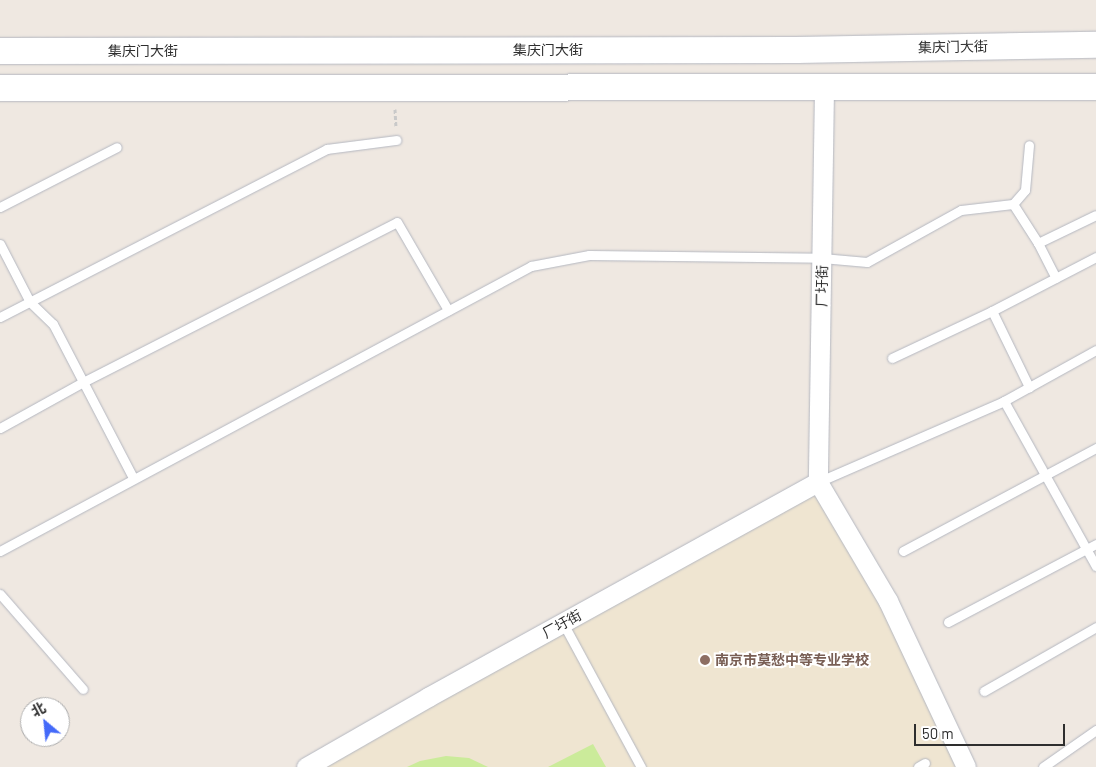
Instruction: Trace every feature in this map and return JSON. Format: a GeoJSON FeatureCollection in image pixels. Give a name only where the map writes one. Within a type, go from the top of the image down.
{"type":"FeatureCollection","features":[{"type":"Feature","properties":{"kind":"main road","name":"集庆门大街"},"geometry":{"type":"LineString","coordinates":[[0,51],[787,50],[1096,45]]}},
{"type":"Feature","properties":{"kind":"main road"},"geometry":{"type":"LineString","coordinates":[[0,88],[824,89],[1096,87]]}},
{"type":"Feature","properties":{"kind":"street","name":"厂圩街"},"geometry":{"type":"LineString","coordinates":[[306,767],[818,482],[824,89]]}},
{"type":"Feature","properties":{"kind":"street"},"geometry":{"type":"LineString","coordinates":[[818,482],[888,602],[966,767]]}},
{"type":"Feature","properties":{"kind":"lane"},"geometry":{"type":"LineString","coordinates":[[0,317],[327,148],[396,140]]}},
{"type":"Feature","properties":{"kind":"lane"},"geometry":{"type":"LineString","coordinates":[[0,551],[531,266],[589,255],[822,258],[867,262],[961,210],[1013,204],[1024,190],[1029,145]]}},
{"type":"Feature","properties":{"kind":"lane"},"geometry":{"type":"LineString","coordinates":[[0,207],[117,147]]}},
{"type":"Feature","properties":{"kind":"lane"},"geometry":{"type":"LineString","coordinates":[[1013,204],[1038,243],[1056,278]]}},
{"type":"Feature","properties":{"kind":"lane"},"geometry":{"type":"LineString","coordinates":[[1038,243],[1096,215]]}},
{"type":"Feature","properties":{"kind":"lane"},"geometry":{"type":"LineString","coordinates":[[0,428],[83,382],[397,222],[448,310]]}},
{"type":"Feature","properties":{"kind":"lane"},"geometry":{"type":"LineString","coordinates":[[0,244],[30,302],[53,324],[133,478]]}},
{"type":"Feature","properties":{"kind":"lane"},"geometry":{"type":"LineString","coordinates":[[892,358],[992,311],[1096,257]]}},
{"type":"Feature","properties":{"kind":"lane"},"geometry":{"type":"LineString","coordinates":[[992,311],[1029,386]]}},
{"type":"Feature","properties":{"kind":"lane"},"geometry":{"type":"LineString","coordinates":[[818,482],[1004,400],[1096,350]]}},
{"type":"Feature","properties":{"kind":"lane"},"geometry":{"type":"LineString","coordinates":[[1004,400],[1096,566]]}},
{"type":"Feature","properties":{"kind":"lane"},"geometry":{"type":"LineString","coordinates":[[902,551],[1096,448]]}},
{"type":"Feature","properties":{"kind":"lane"},"geometry":{"type":"LineString","coordinates":[[948,622],[1096,544]]}},
{"type":"Feature","properties":{"kind":"lane"},"geometry":{"type":"LineString","coordinates":[[0,594],[83,689]]}},
{"type":"Feature","properties":{"kind":"lane"},"geometry":{"type":"LineString","coordinates":[[563,623],[641,767]]}},
{"type":"Feature","properties":{"kind":"lane"},"geometry":{"type":"LineString","coordinates":[[984,691],[1096,627]]}},
{"type":"Feature","properties":{"kind":"lane"},"geometry":{"type":"LineString","coordinates":[[1043,767],[1096,730]]}},
{"type":"Feature","properties":{"kind":"path"},"geometry":{"type":"LineString","coordinates":[[395,89],[396,140]]}},
{"type":"Feature","properties":{"kind":"shaded area","name":"南京市莫愁中等专业学校"},"geometry":{"type":"Polygon","coordinates":[[[818,482],[966,767],[306,767],[818,482]]]}},
{"type":"Feature","properties":{"kind":"green space"},"geometry":{"type":"Polygon","coordinates":[[[593,744],[606,767],[548,767],[593,744]]]}},
{"type":"Feature","properties":{"kind":"green space"},"geometry":{"type":"Polygon","coordinates":[[[446,756],[469,758],[488,767],[407,767],[420,761],[446,756]]]}},
{"type":"Feature","properties":{"kind":"place","name":"南京市莫愁中等专业学校"},"geometry":{"type":"Point","coordinates":[705,660]}}]}
